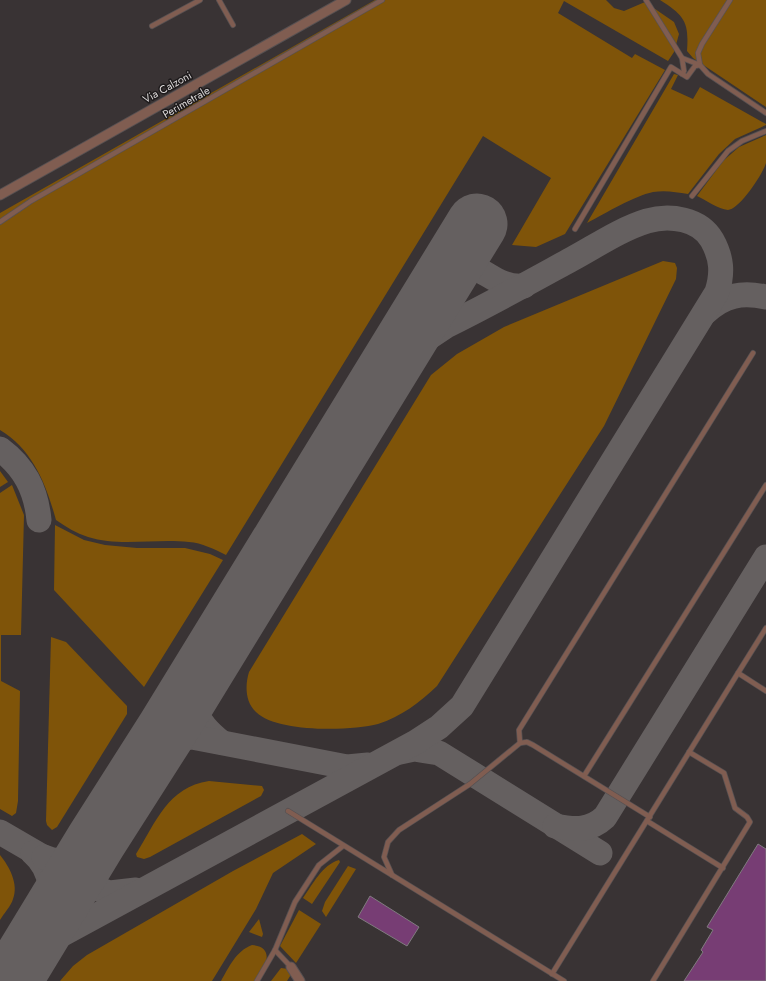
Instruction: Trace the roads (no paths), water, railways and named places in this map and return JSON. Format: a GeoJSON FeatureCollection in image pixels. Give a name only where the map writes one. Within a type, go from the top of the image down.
{"type":"FeatureCollection","features":[{"type":"Feature","properties":{"kind":"street","name":"Via Calzoni"},"geometry":{"type":"LineString","coordinates":[[0,195],[346,0]]}},
{"type":"Feature","properties":{"kind":"street"},"geometry":{"type":"LineString","coordinates":[[291,967],[300,981]]}},
{"type":"Feature","properties":{"kind":"lane"},"geometry":{"type":"LineString","coordinates":[[152,26],[200,0]]}},
{"type":"Feature","properties":{"kind":"lane"},"geometry":{"type":"LineString","coordinates":[[219,0],[233,25]]}},
{"type":"Feature","properties":{"kind":"lane","name":"Perimetrale"},"geometry":{"type":"LineString","coordinates":[[0,222],[32,201],[382,0]]}},
{"type":"Feature","properties":{"kind":"lane"},"geometry":{"type":"LineString","coordinates":[[646,0],[682,58],[684,71],[682,74]]}},
{"type":"Feature","properties":{"kind":"lane"},"geometry":{"type":"LineString","coordinates":[[700,65],[698,53],[702,44],[730,0]]}},
{"type":"Feature","properties":{"kind":"lane"},"geometry":{"type":"LineString","coordinates":[[682,58],[700,65],[708,74],[766,113]]}},
{"type":"Feature","properties":{"kind":"lane"},"geometry":{"type":"LineString","coordinates":[[575,229],[671,67],[687,77],[694,66],[700,65]]}},
{"type":"Feature","properties":{"kind":"lane"},"geometry":{"type":"LineString","coordinates":[[692,196],[728,151],[742,141],[766,131]]}},
{"type":"Feature","properties":{"kind":"lane"},"geometry":{"type":"LineString","coordinates":[[520,743],[520,730],[753,353]]}},
{"type":"Feature","properties":{"kind":"lane"},"geometry":{"type":"LineString","coordinates":[[584,776],[766,485]]}},
{"type":"Feature","properties":{"kind":"lane"},"geometry":{"type":"LineString","coordinates":[[552,974],[766,628]]}},
{"type":"Feature","properties":{"kind":"lane"},"geometry":{"type":"LineString","coordinates":[[738,673],[766,691]]}},
{"type":"Feature","properties":{"kind":"lane"},"geometry":{"type":"LineString","coordinates":[[392,875],[384,857],[388,842],[399,830],[470,784],[520,743],[527,742],[584,776],[723,868]]}},
{"type":"Feature","properties":{"kind":"lane"},"geometry":{"type":"LineString","coordinates":[[653,981],[750,822],[747,817],[735,808],[724,773],[689,752]]}},
{"type":"Feature","properties":{"kind":"lane"},"geometry":{"type":"LineString","coordinates":[[288,812],[564,981]]}},
{"type":"Feature","properties":{"kind":"lane"},"geometry":{"type":"LineString","coordinates":[[257,981],[275,950],[296,902],[319,866],[342,846]]}},
{"type":"Feature","properties":{"kind":"lane"},"geometry":{"type":"LineString","coordinates":[[275,950],[291,967]]}}]}
